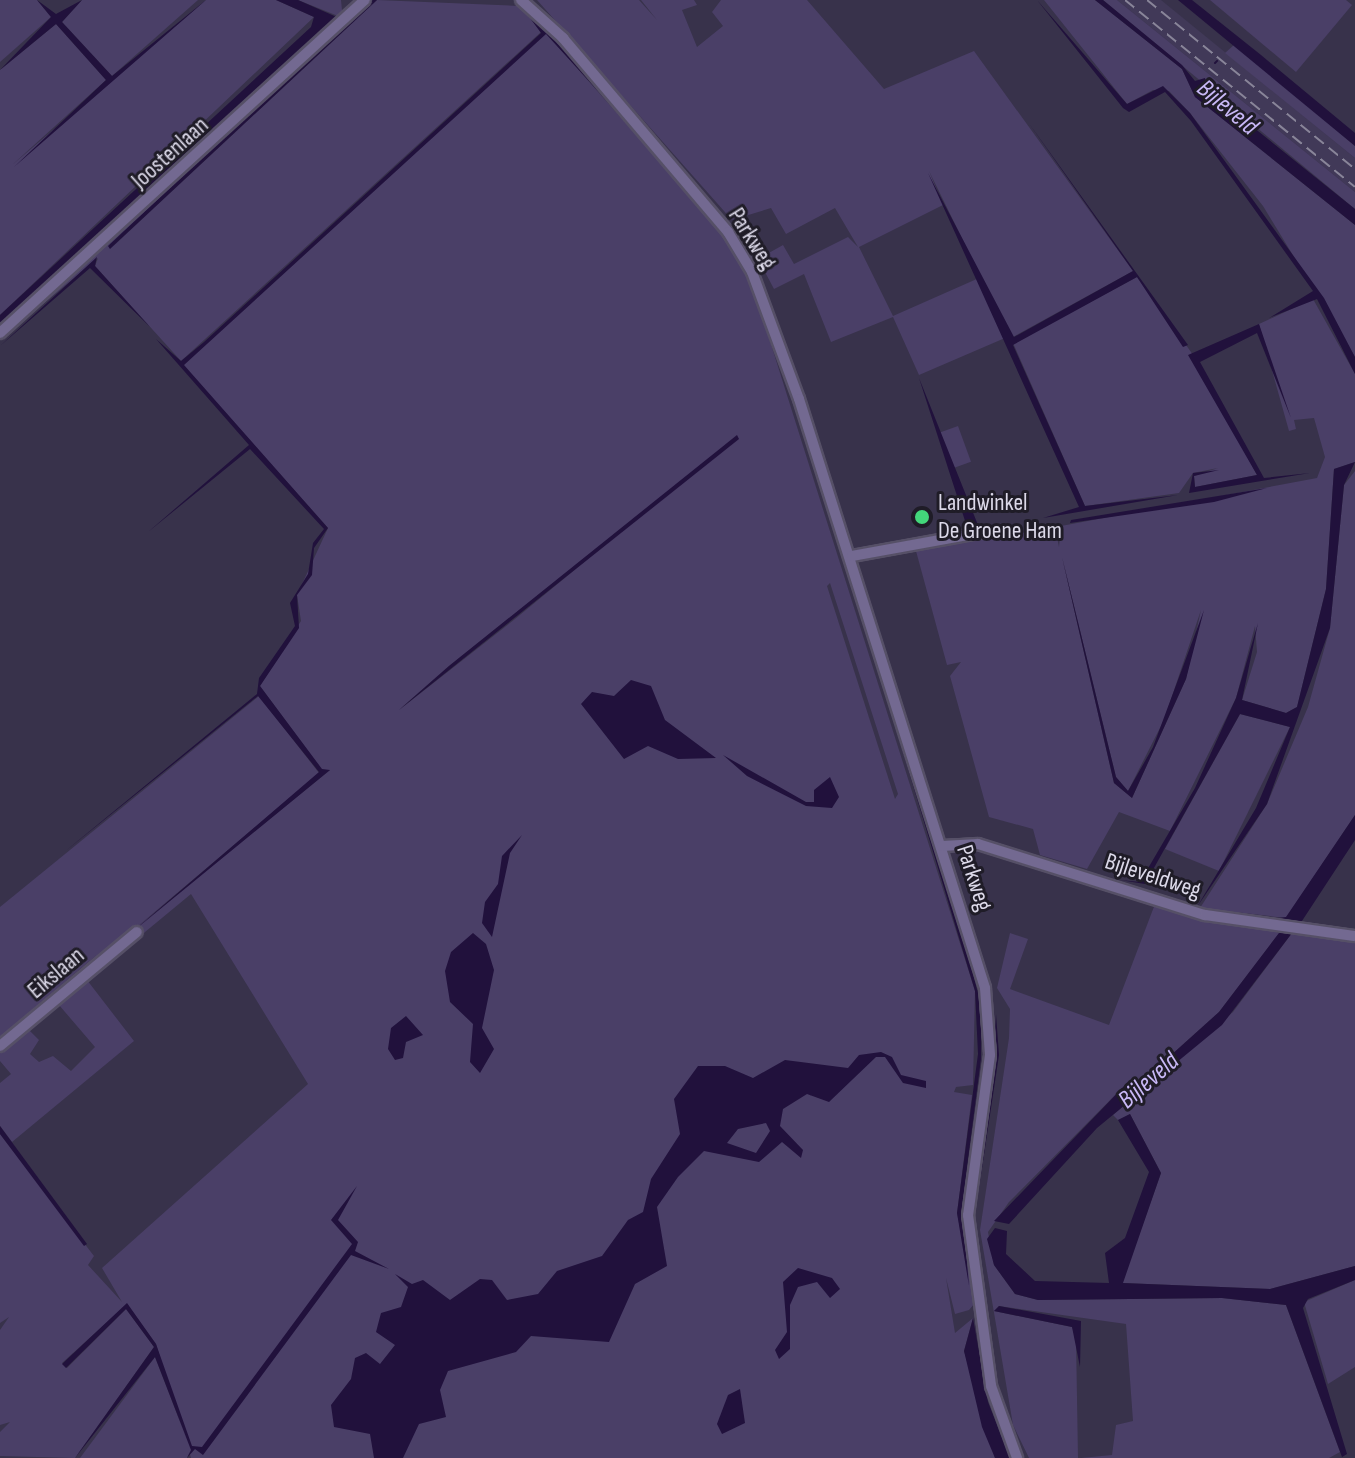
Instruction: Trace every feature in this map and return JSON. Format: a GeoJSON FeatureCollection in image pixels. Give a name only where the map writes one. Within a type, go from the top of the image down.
{"type":"FeatureCollection","features":[{"type":"Feature","properties":{"kind":"street","name":"Joostenlaan"},"geometry":{"type":"LineString","coordinates":[[0,333],[365,0]]}},
{"type":"Feature","properties":{"kind":"street","name":"Parkweg"},"geometry":{"type":"LineString","coordinates":[[527,2],[604,84],[741,252],[852,556],[976,951],[989,1021],[974,1222],[991,1386],[1017,1458]]}},
{"type":"Feature","properties":{"kind":"street"},"geometry":{"type":"LineString","coordinates":[[852,556],[984,532]]}},
{"type":"Feature","properties":{"kind":"street","name":"Bijleveldweg"},"geometry":{"type":"LineString","coordinates":[[942,846],[978,844],[1205,915],[1355,936]]}},
{"type":"Feature","properties":{"kind":"street","name":"Eikslaan"},"geometry":{"type":"LineString","coordinates":[[0,1046],[137,932]]}},
{"type":"Feature","properties":{"kind":"shaded area"},"geometry":{"type":"Polygon","coordinates":[[[0,0],[37,0],[51,17],[0,62],[0,0]]]}},
{"type":"Feature","properties":{"kind":"shaded area"},"geometry":{"type":"Polygon","coordinates":[[[82,0],[198,0],[112,76],[62,22],[82,0]]]}},
{"type":"Feature","properties":{"kind":"shaded area"},"geometry":{"type":"Polygon","coordinates":[[[206,0],[276,0],[314,17],[0,315],[0,70],[56,24],[106,80],[12,165],[206,0]]]}},
{"type":"Feature","properties":{"kind":"shaded area"},"geometry":{"type":"Polygon","coordinates":[[[298,0],[341,0],[342,10],[371,0],[111,248],[377,0],[519,6],[516,0],[549,29],[720,230],[751,281],[975,991],[973,1085],[956,1087],[954,1092],[972,1095],[957,1213],[975,1303],[969,1310],[955,1314],[946,1278],[955,1333],[973,1318],[964,1351],[995,1458],[191,1458],[156,1344],[127,1304],[62,1363],[67,1368],[126,1309],[154,1347],[75,1458],[0,1456],[0,1432],[10,1422],[0,1425],[0,1330],[9,1317],[0,1323],[0,1134],[94,1256],[88,1265],[122,1302],[102,1268],[308,1084],[191,894],[87,980],[134,1041],[12,1142],[0,1126],[0,1083],[11,1074],[0,1061],[0,1040],[99,953],[0,1037],[0,907],[259,696],[319,773],[131,932],[330,770],[322,770],[260,686],[301,621],[297,595],[328,528],[183,365],[546,33],[638,137],[551,35],[525,12],[541,32],[181,361],[95,266],[98,258],[0,340],[0,327],[338,16],[298,0]],[[737,436],[449,666],[399,710],[515,619],[737,436]],[[830,583],[827,586],[895,799],[898,794],[830,583]],[[59,1005],[27,1028],[39,1040],[30,1054],[39,1062],[53,1056],[71,1071],[95,1047],[59,1005]]]}},
{"type":"Feature","properties":{"kind":"shaded area"},"geometry":{"type":"Polygon","coordinates":[[[537,0],[639,0],[657,20],[641,0],[694,0],[697,5],[682,10],[697,47],[723,26],[712,12],[721,0],[807,0],[884,89],[974,51],[1133,271],[1011,338],[929,171],[943,205],[859,247],[893,316],[979,278],[1005,338],[919,375],[893,317],[831,342],[804,274],[774,289],[758,259],[783,245],[794,264],[848,237],[858,247],[835,208],[786,234],[771,208],[732,220],[537,0]]]}},
{"type":"Feature","properties":{"kind":"shaded area"},"geometry":{"type":"Polygon","coordinates":[[[1044,0],[1095,0],[1182,69],[1195,97],[1355,225],[1355,357],[1263,206],[1190,113],[1169,91],[1153,90],[1127,104],[1044,0]]]}},
{"type":"Feature","properties":{"kind":"shaded area"},"geometry":{"type":"Polygon","coordinates":[[[1103,0],[1117,0],[1355,192],[1355,209],[1103,0]]]}},
{"type":"Feature","properties":{"kind":"shaded area"},"geometry":{"type":"Polygon","coordinates":[[[1117,0],[1161,0],[1355,158],[1355,192],[1117,0]]]}},
{"type":"Feature","properties":{"kind":"shaded area"},"geometry":{"type":"Polygon","coordinates":[[[1210,0],[1346,0],[1352,5],[1296,72],[1210,0]]]}},
{"type":"Feature","properties":{"kind":"shaded area"},"geometry":{"type":"Polygon","coordinates":[[[1235,44],[1355,146],[1355,158],[1225,53],[1235,44]]]}},
{"type":"Feature","properties":{"kind":"shaded area"},"geometry":{"type":"Polygon","coordinates":[[[1137,277],[1191,352],[1257,475],[1195,487],[1194,476],[1218,468],[1193,473],[1179,493],[1085,506],[1013,343],[1137,277]]]}},
{"type":"Feature","properties":{"kind":"shaded area"},"geometry":{"type":"Polygon","coordinates":[[[1313,299],[1355,374],[1355,462],[1334,469],[1326,589],[1297,707],[1286,713],[1242,700],[1257,652],[1255,626],[1236,698],[1170,831],[1119,812],[1087,869],[1040,855],[1033,829],[989,817],[950,676],[961,662],[947,665],[916,551],[1055,527],[1059,547],[1061,526],[1317,478],[1325,457],[1314,418],[1294,420],[1296,429],[1289,431],[1259,324],[1313,299]],[[1062,557],[1114,783],[1132,798],[1186,679],[1201,610],[1164,720],[1128,791],[1116,777],[1062,557]]]}},
{"type":"Feature","properties":{"kind":"shaded area"},"geometry":{"type":"Polygon","coordinates":[[[958,426],[971,462],[952,469],[939,433],[958,426]]]}},
{"type":"Feature","properties":{"kind":"shaded area"},"geometry":{"type":"Polygon","coordinates":[[[1355,471],[1355,815],[1286,918],[1200,908],[1267,804],[1308,707],[1330,628],[1344,485],[1355,471]]]}},
{"type":"Feature","properties":{"kind":"shaded area"},"geometry":{"type":"Polygon","coordinates":[[[1240,714],[1290,727],[1219,871],[1165,849],[1240,714]]]}},
{"type":"Feature","properties":{"kind":"shaded area"},"geometry":{"type":"Polygon","coordinates":[[[1155,904],[1280,932],[1219,1012],[1139,1084],[1127,1083],[1009,1202],[988,1232],[994,1265],[1015,1294],[1038,1300],[1222,1298],[1286,1305],[1340,1452],[1329,1458],[1081,1458],[1112,1455],[1116,1425],[1133,1421],[1126,1324],[999,1306],[994,1311],[1072,1327],[1076,1338],[1078,1458],[1029,1458],[1013,1425],[980,1230],[1009,1038],[1010,1009],[997,988],[1010,933],[1028,939],[1010,989],[1109,1025],[1155,904]]]}},
{"type":"Feature","properties":{"kind":"shaded area"},"geometry":{"type":"Polygon","coordinates":[[[1292,933],[1355,941],[1355,1266],[1270,1289],[1122,1283],[1161,1173],[1130,1114],[1118,1120],[1113,1115],[1233,1012],[1292,933]]]}},
{"type":"Feature","properties":{"kind":"shaded area"},"geometry":{"type":"Polygon","coordinates":[[[1355,1280],[1355,1367],[1328,1384],[1304,1302],[1355,1280]]]}},
{"type":"Feature","properties":{"kind":"shaded area"},"geometry":{"type":"Polygon","coordinates":[[[155,1357],[191,1450],[187,1458],[80,1458],[155,1357]]]}},
{"type":"Feature","properties":{"kind":"water"},"geometry":{"type":"Polygon","coordinates":[[[37,0],[56,14],[82,0],[62,22],[112,76],[206,0],[14,167],[106,80],[56,24],[0,70],[51,17],[37,0]]]}},
{"type":"Feature","properties":{"kind":"water"},"geometry":{"type":"Polygon","coordinates":[[[276,0],[298,0],[339,18],[0,327],[0,315],[311,27],[314,17],[276,0]]]}},
{"type":"Feature","properties":{"kind":"water"},"geometry":{"type":"Polygon","coordinates":[[[371,0],[377,0],[110,249],[108,246],[371,0]]]}},
{"type":"Feature","properties":{"kind":"water"},"geometry":{"type":"Polygon","coordinates":[[[1037,0],[1127,104],[1163,86],[1190,113],[1324,298],[1355,357],[1355,374],[1317,299],[1269,318],[1313,291],[1191,121],[1165,92],[1129,112],[1123,108],[1037,0]]]}},
{"type":"Feature","properties":{"kind":"water","name":"Bijleveld"},"geometry":{"type":"Polygon","coordinates":[[[1095,0],[1103,0],[1182,65],[1195,81],[1205,78],[1208,91],[1355,209],[1355,225],[1195,97],[1182,69],[1095,0]]]}},
{"type":"Feature","properties":{"kind":"water"},"geometry":{"type":"Polygon","coordinates":[[[1178,0],[1192,0],[1261,55],[1355,133],[1355,146],[1178,0]]]}},
{"type":"Feature","properties":{"kind":"water"},"geometry":{"type":"Polygon","coordinates":[[[525,11],[551,35],[640,137],[546,34],[184,365],[328,528],[314,548],[312,575],[297,595],[299,628],[260,686],[322,769],[330,770],[131,933],[319,772],[258,696],[63,853],[257,694],[259,678],[295,626],[290,603],[308,574],[313,543],[324,529],[250,449],[148,532],[249,445],[156,339],[181,361],[204,342],[541,33],[525,11]]]}},
{"type":"Feature","properties":{"kind":"water"},"geometry":{"type":"Polygon","coordinates":[[[1028,122],[1188,345],[1183,347],[1137,277],[1013,345],[1085,506],[1178,495],[1043,518],[1079,507],[928,173],[1014,337],[1133,271],[1028,122]]]}},
{"type":"Feature","properties":{"kind":"water"},"geometry":{"type":"Polygon","coordinates":[[[97,257],[95,266],[150,327],[90,268],[0,346],[97,257]]]}},
{"type":"Feature","properties":{"kind":"water"},"geometry":{"type":"Polygon","coordinates":[[[1259,324],[1291,418],[1257,333],[1200,362],[1264,478],[1310,473],[1189,493],[1193,473],[1219,470],[1194,476],[1195,487],[1257,475],[1188,355],[1259,324]]]}},
{"type":"Feature","properties":{"kind":"water"},"geometry":{"type":"Polygon","coordinates":[[[919,378],[978,525],[975,531],[942,534],[967,527],[919,378]]]}},
{"type":"Feature","properties":{"kind":"water"},"geometry":{"type":"Polygon","coordinates":[[[737,435],[739,439],[399,710],[449,666],[737,435]]]}},
{"type":"Feature","properties":{"kind":"water"},"geometry":{"type":"Polygon","coordinates":[[[1355,462],[1344,485],[1330,628],[1267,804],[1197,907],[1256,808],[1290,727],[1240,714],[1145,884],[1120,880],[1140,882],[1195,788],[1236,698],[1258,623],[1242,700],[1286,713],[1297,707],[1326,589],[1334,469],[1355,462]]]}},
{"type":"Feature","properties":{"kind":"water"},"geometry":{"type":"Polygon","coordinates":[[[1267,488],[1214,502],[1070,523],[1071,520],[1267,488]]]}},
{"type":"Feature","properties":{"kind":"water"},"geometry":{"type":"Polygon","coordinates":[[[843,553],[963,935],[981,1005],[981,1059],[962,1206],[969,1286],[957,1213],[978,1054],[975,991],[843,553]]]}},
{"type":"Feature","properties":{"kind":"water"},"geometry":{"type":"Polygon","coordinates":[[[1062,557],[1116,777],[1128,791],[1153,747],[1204,610],[1186,679],[1132,798],[1114,783],[1062,557]]]}},
{"type":"Feature","properties":{"kind":"water"},"geometry":{"type":"Polygon","coordinates":[[[631,680],[651,686],[665,720],[716,758],[678,759],[648,746],[624,759],[581,704],[592,692],[614,696],[631,680]]]}},
{"type":"Feature","properties":{"kind":"water"},"geometry":{"type":"Polygon","coordinates":[[[723,755],[806,802],[814,802],[814,790],[830,777],[839,797],[832,808],[806,806],[747,776],[723,755]]]}},
{"type":"Feature","properties":{"kind":"water"},"geometry":{"type":"Polygon","coordinates":[[[1355,815],[1355,840],[1300,924],[1269,919],[1286,917],[1355,815]]]}},
{"type":"Feature","properties":{"kind":"water"},"geometry":{"type":"Polygon","coordinates":[[[522,835],[510,853],[492,937],[482,923],[485,902],[498,884],[502,856],[522,835]]]}},
{"type":"Feature","properties":{"kind":"water","name":"Bijleveld"},"geometry":{"type":"Polygon","coordinates":[[[1265,928],[1292,933],[1222,1025],[1097,1128],[1009,1224],[994,1221],[1128,1082],[1139,1084],[1219,1012],[1279,933],[1265,928]]]}},
{"type":"Feature","properties":{"kind":"water"},"geometry":{"type":"Polygon","coordinates":[[[473,933],[486,944],[494,970],[482,1028],[494,1049],[480,1073],[470,1062],[473,1024],[450,1002],[445,971],[451,952],[473,933]]]}},
{"type":"Feature","properties":{"kind":"water"},"geometry":{"type":"Polygon","coordinates":[[[996,1014],[999,1055],[976,1208],[994,1059],[996,1014]]]}},
{"type":"Feature","properties":{"kind":"water"},"geometry":{"type":"Polygon","coordinates":[[[406,1016],[423,1035],[406,1042],[403,1058],[395,1060],[388,1049],[391,1028],[406,1016]]]}},
{"type":"Feature","properties":{"kind":"water"},"geometry":{"type":"Polygon","coordinates":[[[881,1052],[892,1057],[901,1075],[926,1081],[926,1088],[903,1083],[885,1057],[876,1057],[829,1102],[807,1094],[783,1109],[780,1126],[803,1150],[801,1158],[782,1142],[759,1162],[704,1151],[678,1177],[657,1207],[667,1266],[635,1284],[609,1342],[531,1336],[516,1352],[448,1371],[440,1390],[446,1417],[419,1424],[403,1458],[374,1458],[370,1434],[334,1427],[331,1405],[351,1379],[355,1358],[366,1353],[380,1364],[395,1345],[376,1332],[381,1313],[401,1307],[408,1287],[395,1274],[412,1284],[423,1280],[450,1300],[480,1279],[492,1280],[507,1300],[538,1294],[557,1271],[602,1256],[628,1220],[643,1212],[651,1179],[680,1134],[674,1099],[698,1066],[725,1066],[753,1078],[785,1060],[848,1068],[859,1055],[881,1052]],[[766,1123],[738,1129],[727,1143],[756,1153],[770,1131],[766,1123]]]}},
{"type":"Feature","properties":{"kind":"water"},"geometry":{"type":"Polygon","coordinates":[[[1130,1114],[1161,1173],[1123,1283],[1270,1289],[1355,1266],[1355,1280],[1308,1299],[1303,1308],[1347,1454],[1342,1457],[1286,1305],[1222,1298],[1038,1300],[1015,1294],[994,1265],[987,1239],[995,1228],[1007,1231],[1006,1254],[1035,1281],[1109,1283],[1105,1253],[1125,1238],[1149,1172],[1118,1120],[1130,1114]]]}},
{"type":"Feature","properties":{"kind":"water"},"geometry":{"type":"Polygon","coordinates":[[[0,1126],[87,1244],[84,1246],[0,1134],[0,1126]]]}},
{"type":"Feature","properties":{"kind":"water"},"geometry":{"type":"Polygon","coordinates":[[[357,1186],[338,1220],[358,1242],[355,1251],[389,1269],[351,1255],[203,1455],[195,1449],[187,1458],[191,1450],[155,1357],[75,1458],[154,1347],[126,1309],[66,1368],[62,1364],[127,1303],[156,1344],[192,1446],[202,1447],[352,1244],[331,1220],[357,1186]]]}},
{"type":"Feature","properties":{"kind":"water"},"geometry":{"type":"Polygon","coordinates":[[[798,1268],[832,1278],[840,1289],[830,1298],[817,1282],[798,1287],[790,1305],[790,1349],[779,1359],[775,1350],[787,1332],[783,1282],[798,1268]]]}},
{"type":"Feature","properties":{"kind":"water"},"geometry":{"type":"Polygon","coordinates":[[[999,1306],[1081,1321],[1080,1367],[1072,1327],[994,1311],[999,1306]]]}},
{"type":"Feature","properties":{"kind":"water"},"geometry":{"type":"Polygon","coordinates":[[[973,1318],[988,1402],[1010,1458],[995,1458],[982,1427],[964,1351],[973,1318]]]}},
{"type":"Feature","properties":{"kind":"water"},"geometry":{"type":"Polygon","coordinates":[[[740,1389],[745,1423],[722,1434],[717,1424],[728,1395],[740,1389]]]}},
{"type":"Feature","properties":{"kind":"railway"},"geometry":{"type":"LineString","coordinates":[[1125,0],[1355,187]]}},
{"type":"Feature","properties":{"kind":"railway"},"geometry":{"type":"LineString","coordinates":[[1147,0],[1355,169]]}},
{"type":"Feature","properties":{"kind":"place","name":"Landwinkel De Groene Ham"},"geometry":{"type":"Point","coordinates":[922,517]}}]}
